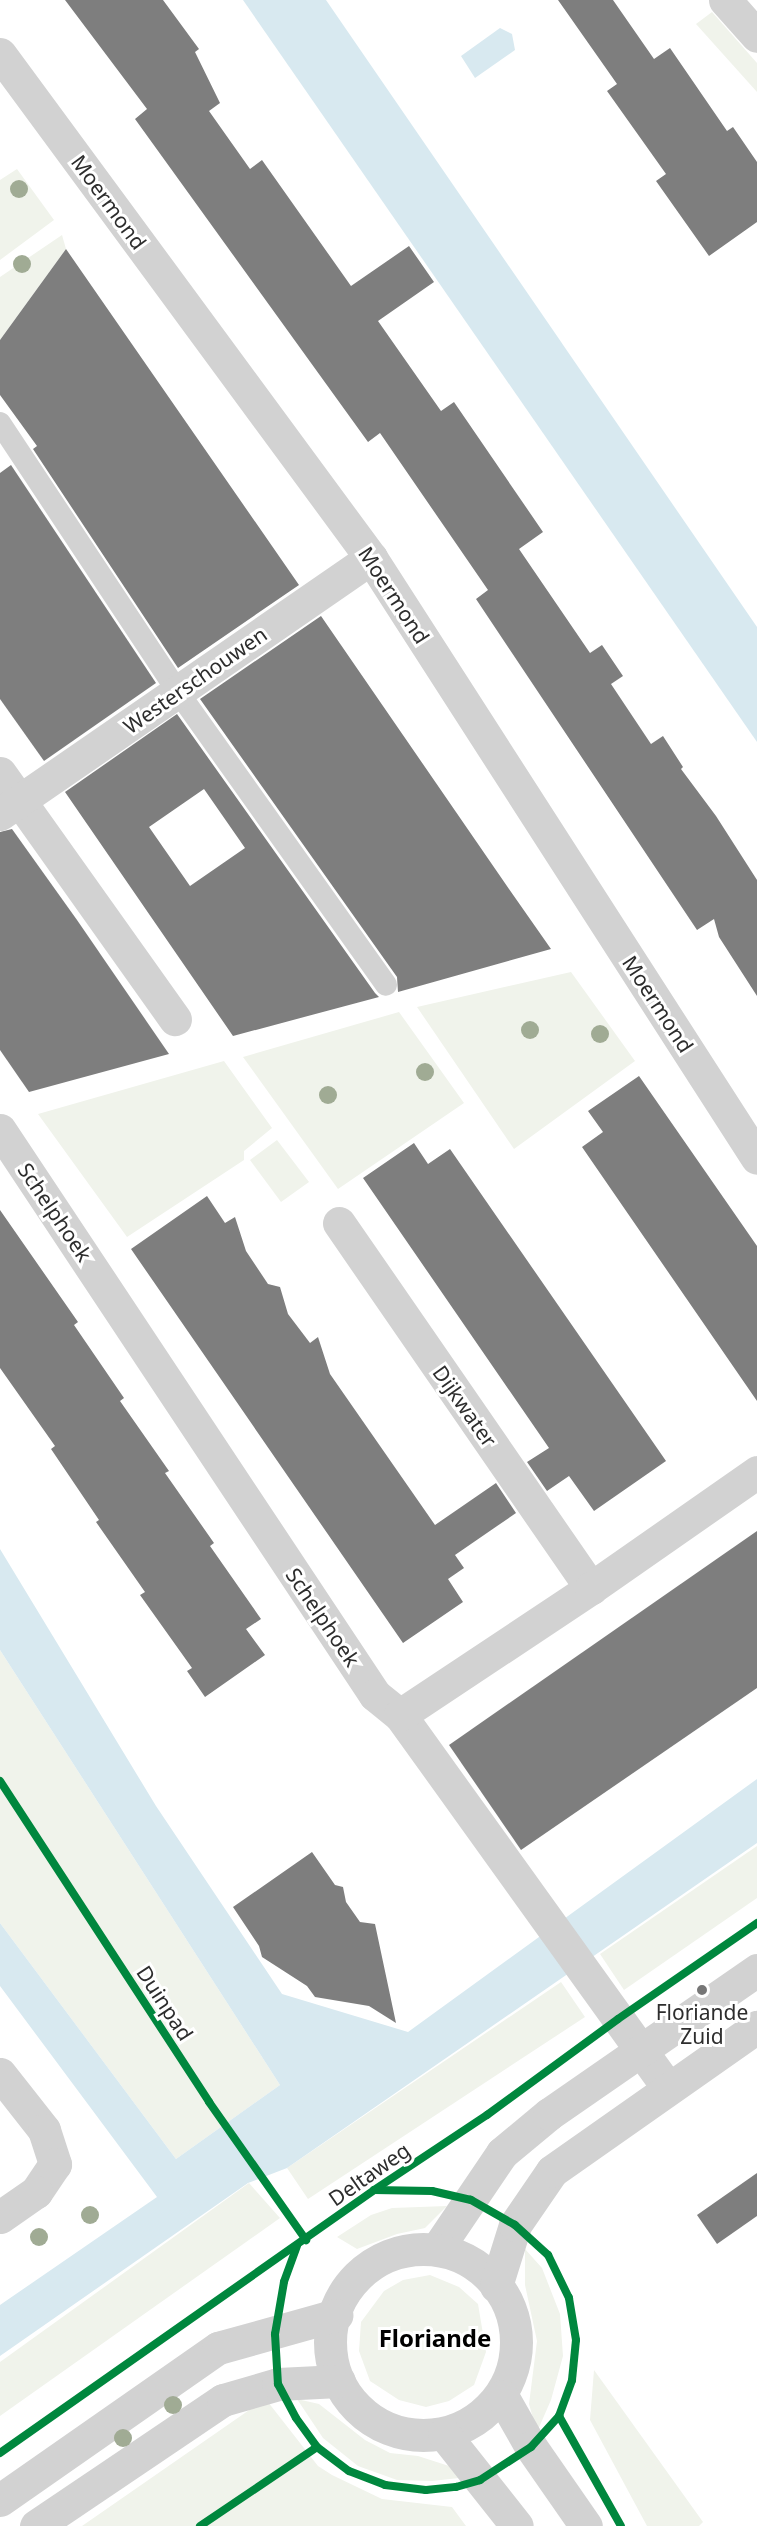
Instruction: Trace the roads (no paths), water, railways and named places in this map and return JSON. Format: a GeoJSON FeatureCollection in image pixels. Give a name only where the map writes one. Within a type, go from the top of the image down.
{"type":"FeatureCollection","features":[{"type":"Feature","properties":{"kind":"street"},"geometry":{"type":"LineString","coordinates":[[725,0],[757,36]]}},
{"type":"Feature","properties":{"kind":"street","name":"Moermond"},"geometry":{"type":"LineString","coordinates":[[0,54],[371,558],[757,1158]]}},
{"type":"Feature","properties":{"kind":"street","name":"Westerschouwen"},"geometry":{"type":"LineString","coordinates":[[9,808],[371,558]]}},
{"type":"Feature","properties":{"kind":"street"},"geometry":{"type":"LineString","coordinates":[[0,773],[9,808],[175,1019]]}},
{"type":"Feature","properties":{"kind":"street","name":"Schelphoek"},"geometry":{"type":"LineString","coordinates":[[0,1130],[375,1695],[400,1715],[668,2088]]}},
{"type":"Feature","properties":{"kind":"street","name":"Dijkwater"},"geometry":{"type":"LineString","coordinates":[[339,1223],[591,1588]]}},
{"type":"Feature","properties":{"kind":"street"},"geometry":{"type":"LineString","coordinates":[[400,1715],[591,1588],[757,1472]]}},
{"type":"Feature","properties":{"kind":"street"},"geometry":{"type":"LineString","coordinates":[[437,2249],[502,2153],[549,2114],[757,1970]]}},
{"type":"Feature","properties":{"kind":"street"},"geometry":{"type":"LineString","coordinates":[[496,2286],[515,2225],[552,2171],[757,2027]]}},
{"type":"Feature","properties":{"kind":"street"},"geometry":{"type":"LineString","coordinates":[[0,2074],[44,2130],[55,2164],[36,2192],[0,2217]]}},
{"type":"Feature","properties":{"kind":"street"},"geometry":{"type":"LineString","coordinates":[[415,2248],[437,2249],[479,2266],[496,2286],[512,2311],[518,2342],[502,2397],[488,2410],[444,2434],[411,2436],[379,2426],[354,2406],[339,2380],[332,2356],[332,2335],[336,2314],[346,2291],[358,2272],[385,2254],[415,2248]]}},
{"type":"Feature","properties":{"kind":"street"},"geometry":{"type":"LineString","coordinates":[[0,2500],[218,2348],[336,2314]]}},
{"type":"Feature","properties":{"kind":"street"},"geometry":{"type":"LineString","coordinates":[[36,2526],[223,2400],[278,2384],[339,2380]]}},
{"type":"Feature","properties":{"kind":"street"},"geometry":{"type":"LineString","coordinates":[[502,2397],[531,2447],[586,2526]]}},
{"type":"Feature","properties":{"kind":"street"},"geometry":{"type":"LineString","coordinates":[[444,2434],[517,2526]]}},
{"type":"Feature","properties":{"kind":"lane"},"geometry":{"type":"LineString","coordinates":[[0,423],[178,692],[386,985]]}},
{"type":"Feature","properties":{"kind":"place","name":"Floriande Zuid"},"geometry":{"type":"Point","coordinates":[702,1990]}},
{"type":"Feature","properties":{"kind":"district","name":"Floriande"},"geometry":{"type":"Point","coordinates":[435,2338]}}]}
